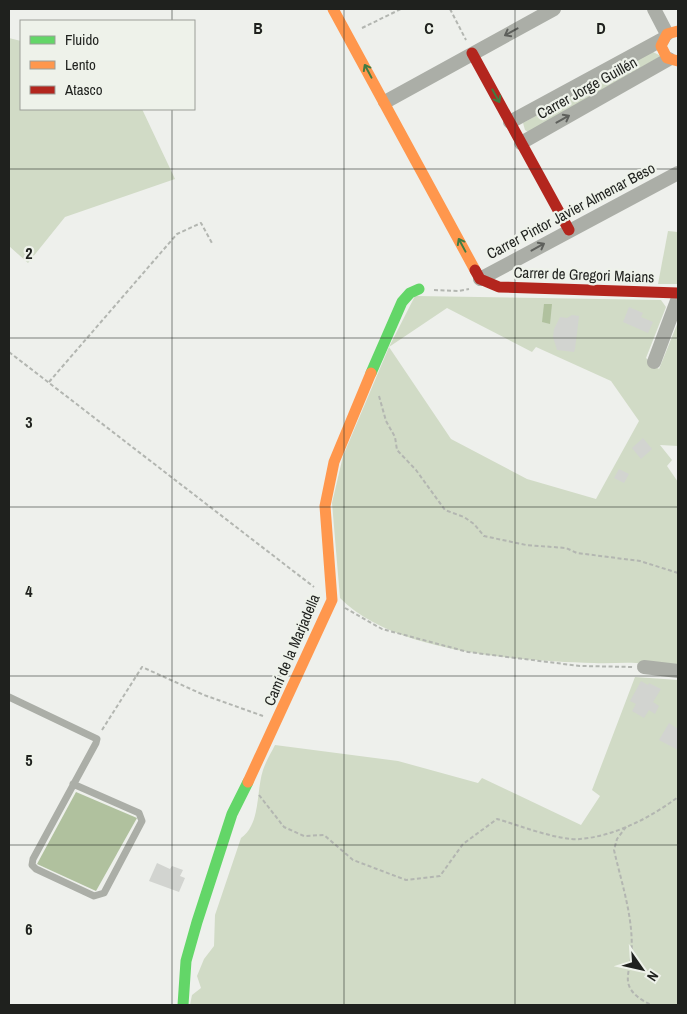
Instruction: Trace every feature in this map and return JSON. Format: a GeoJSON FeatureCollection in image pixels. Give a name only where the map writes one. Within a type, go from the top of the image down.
{"type":"FeatureCollection","features":[{"type":"Feature","properties":{"kind":"street"},"geometry":{"type":"LineString","coordinates":[[333,9],[484,281]]}},
{"type":"Feature","properties":{"kind":"street"},"geometry":{"type":"LineString","coordinates":[[385,102],[470,49],[554,9]]}},
{"type":"Feature","properties":{"kind":"street"},"geometry":{"type":"LineString","coordinates":[[654,9],[670,35],[662,51],[674,60]]}},
{"type":"Feature","properties":{"kind":"street","name":"Carrer Jorge Guillén"},"geometry":{"type":"LineString","coordinates":[[510,122],[670,35]]}},
{"type":"Feature","properties":{"kind":"street"},"geometry":{"type":"LineString","coordinates":[[470,49],[569,230]]}},
{"type":"Feature","properties":{"kind":"street","name":"Carrer Jorge Guillén"},"geometry":{"type":"LineString","coordinates":[[521,143],[674,60]]}},
{"type":"Feature","properties":{"kind":"street","name":"Carrer Pintor Javier Almenar Beso"},"geometry":{"type":"LineString","coordinates":[[484,281],[569,230],[678,173]]}},
{"type":"Feature","properties":{"kind":"street","name":"Carrer de Gregori Maians"},"geometry":{"type":"LineString","coordinates":[[484,281],[545,289],[678,293]]}},
{"type":"Feature","properties":{"kind":"street","name":"Camí de la Marjadella"},"geometry":{"type":"LineString","coordinates":[[183,1005],[186,962],[196,922],[229,822],[278,721],[332,600],[325,506],[334,462],[403,299],[410,291],[419,289]]}},
{"type":"Feature","properties":{"kind":"street"},"geometry":{"type":"LineString","coordinates":[[654,362],[678,298]]}},
{"type":"Feature","properties":{"kind":"street"},"geometry":{"type":"LineString","coordinates":[[644,667],[678,671]]}},
{"type":"Feature","properties":{"kind":"lane"},"geometry":{"type":"LineString","coordinates":[[9,697],[96,738],[96,743],[73,784],[32,865],[36,869],[94,896],[99,896],[104,893],[142,821],[142,816],[73,784]]}},
{"type":"Feature","properties":{"kind":"path"},"geometry":{"type":"LineString","coordinates":[[348,35],[401,9]]}},
{"type":"Feature","properties":{"kind":"path"},"geometry":{"type":"LineString","coordinates":[[450,9],[470,49]]}},
{"type":"Feature","properties":{"kind":"path"},"geometry":{"type":"LineString","coordinates":[[49,382],[177,234],[201,223],[212,244]]}},
{"type":"Feature","properties":{"kind":"path"},"geometry":{"type":"LineString","coordinates":[[419,289],[458,291],[470,288],[484,281]]}},
{"type":"Feature","properties":{"kind":"path"},"geometry":{"type":"LineString","coordinates":[[9,352],[316,588]]}},
{"type":"Feature","properties":{"kind":"path"},"geometry":{"type":"LineString","coordinates":[[368,382],[382,403],[386,421],[395,437],[397,450],[416,470],[446,510],[464,517],[474,524],[484,536],[526,545],[566,548],[577,553],[640,561],[678,573]]}},
{"type":"Feature","properties":{"kind":"path"},"geometry":{"type":"LineString","coordinates":[[332,600],[382,629],[468,652],[580,666],[644,667]]}},
{"type":"Feature","properties":{"kind":"path"},"geometry":{"type":"LineString","coordinates":[[96,738],[142,667],[204,695],[278,721]]}},
{"type":"Feature","properties":{"kind":"path"},"geometry":{"type":"LineString","coordinates":[[246,784],[264,799],[284,827],[304,836],[324,835],[353,860],[406,880],[440,876],[463,844],[498,818],[548,834],[579,840],[626,827],[678,797]]}},
{"type":"Feature","properties":{"kind":"path"},"geometry":{"type":"LineString","coordinates":[[626,827],[617,839],[614,850],[630,923],[631,959],[627,973],[630,988],[638,998],[651,1005]]}},
{"type":"Feature","properties":{"kind":"shaded area"},"geometry":{"type":"Polygon","coordinates":[[[9,38],[20,41],[20,110],[142,110],[175,179],[65,217],[28,263],[9,246],[9,38]]]}},
{"type":"Feature","properties":{"kind":"shaded area"},"geometry":{"type":"Polygon","coordinates":[[[651,51],[661,56],[528,132],[525,130],[523,123],[651,51]]]}},
{"type":"Feature","properties":{"kind":"shaded area"},"geometry":{"type":"Polygon","coordinates":[[[668,231],[678,232],[678,284],[658,284],[668,231]]]}},
{"type":"Feature","properties":{"kind":"shaded area"},"geometry":{"type":"Polygon","coordinates":[[[415,296],[661,300],[666,307],[646,358],[659,369],[678,322],[678,446],[660,445],[672,460],[667,466],[678,482],[678,667],[636,663],[531,660],[460,650],[425,642],[392,631],[363,617],[340,598],[332,503],[343,456],[389,347],[415,296]],[[447,308],[389,347],[451,439],[527,479],[596,499],[639,421],[611,381],[536,347],[532,352],[447,308]]]}},
{"type":"Feature","properties":{"kind":"shaded area"},"geometry":{"type":"Polygon","coordinates":[[[544,304],[552,304],[550,324],[542,322],[544,304]]]}},
{"type":"Feature","properties":{"kind":"shaded area"},"geometry":{"type":"Polygon","coordinates":[[[635,677],[678,680],[678,1005],[190,1005],[192,995],[201,988],[197,976],[204,959],[214,946],[215,915],[241,838],[247,832],[255,816],[263,770],[275,745],[398,761],[478,783],[482,778],[581,825],[600,796],[592,790],[635,677]]]}},
{"type":"Feature","properties":{"kind":"shaded area"},"geometry":{"type":"Polygon","coordinates":[[[76,792],[137,818],[96,891],[37,864],[76,792]]]}},
{"type":"Feature","properties":{"kind":"building"},"geometry":{"type":"Polygon","coordinates":[[[629,307],[643,313],[641,317],[653,322],[648,333],[623,322],[629,307]]]}},
{"type":"Feature","properties":{"kind":"building"},"geometry":{"type":"Polygon","coordinates":[[[572,315],[579,316],[574,352],[557,350],[553,337],[554,329],[560,317],[567,318],[572,315]]]}},
{"type":"Feature","properties":{"kind":"building"},"geometry":{"type":"Polygon","coordinates":[[[643,438],[652,449],[641,459],[632,448],[643,438]]]}},
{"type":"Feature","properties":{"kind":"building"},"geometry":{"type":"Polygon","coordinates":[[[619,469],[629,474],[624,483],[614,478],[619,469]]]}},
{"type":"Feature","properties":{"kind":"building"},"geometry":{"type":"Polygon","coordinates":[[[641,681],[661,689],[653,702],[659,706],[655,714],[649,710],[644,718],[632,711],[636,704],[630,701],[641,681]]]}},
{"type":"Feature","properties":{"kind":"building"},"geometry":{"type":"Polygon","coordinates":[[[669,723],[678,729],[678,750],[659,740],[669,723]]]}},
{"type":"Feature","properties":{"kind":"building"},"geometry":{"type":"Polygon","coordinates":[[[157,863],[170,869],[172,866],[183,870],[180,876],[185,878],[179,892],[149,881],[157,863]]]}},
{"type":"Feature","properties":{"kind":"traffic: fast"},"geometry":{"type":"LineString","coordinates":[[371,373],[402,302],[410,293],[419,289]]}},
{"type":"Feature","properties":{"kind":"traffic: fast"},"geometry":{"type":"LineString","coordinates":[[183,1005],[186,961],[197,922],[232,814],[248,782]]}},
{"type":"Feature","properties":{"kind":"traffic: slow"},"geometry":{"type":"LineString","coordinates":[[333,9],[475,270]]}},
{"type":"Feature","properties":{"kind":"traffic: slow"},"geometry":{"type":"LineString","coordinates":[[678,31],[667,34],[661,46],[667,58],[678,61]]}},
{"type":"Feature","properties":{"kind":"traffic: slow"},"geometry":{"type":"LineString","coordinates":[[248,782],[332,600],[325,506],[334,462],[371,373]]}},
{"type":"Feature","properties":{"kind":"traffic: jam"},"geometry":{"type":"LineString","coordinates":[[472,53],[569,230]]}},
{"type":"Feature","properties":{"kind":"traffic: jam"},"geometry":{"type":"LineString","coordinates":[[475,270],[480,279],[499,287],[678,293]]}}]}
